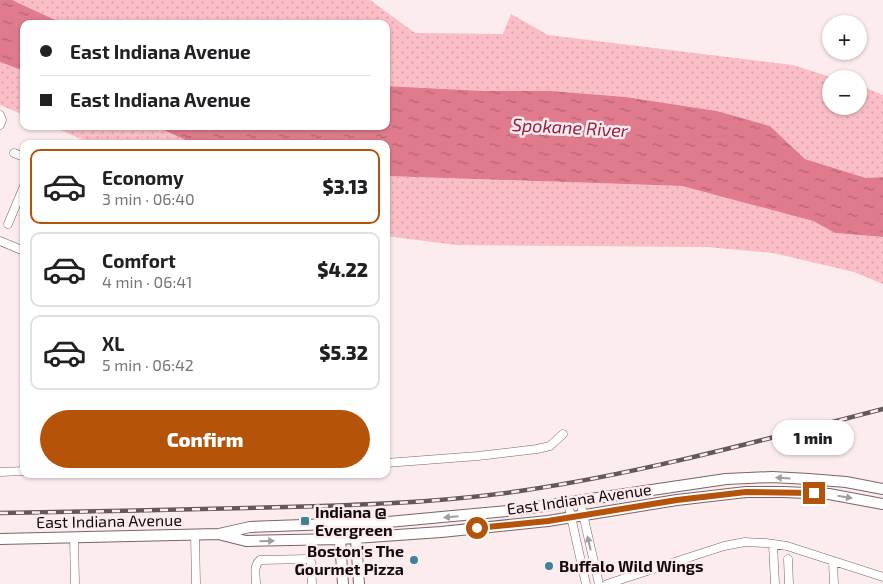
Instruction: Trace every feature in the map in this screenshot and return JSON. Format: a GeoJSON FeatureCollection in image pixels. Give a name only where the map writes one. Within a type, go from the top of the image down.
{"type":"FeatureCollection","features":[{"type":"Feature","properties":{"kind":"main road","name":"East Indiana Avenue"},"geometry":{"type":"LineString","coordinates":[[0,538],[219,534],[250,527],[339,524],[453,516],[568,503],[726,479],[772,477],[846,482],[883,489]]}},
{"type":"Feature","properties":{"kind":"main road","name":"East Indiana Avenue"},"geometry":{"type":"LineString","coordinates":[[219,534],[246,541],[340,539],[441,532],[571,518],[677,500],[746,492],[829,494],[883,504]]}},
{"type":"Feature","properties":{"kind":"main road"},"geometry":{"type":"LineString","coordinates":[[355,523],[359,584]]}},
{"type":"Feature","properties":{"kind":"main road"},"geometry":{"type":"LineString","coordinates":[[339,524],[343,584]]}},
{"type":"Feature","properties":{"kind":"street"},"geometry":{"type":"LineString","coordinates":[[0,115],[2,120],[0,125]]}},
{"type":"Feature","properties":{"kind":"street"},"geometry":{"type":"LineString","coordinates":[[14,153],[20,155]]}},
{"type":"Feature","properties":{"kind":"street"},"geometry":{"type":"LineString","coordinates":[[8,224],[20,203]]}},
{"type":"Feature","properties":{"kind":"street"},"geometry":{"type":"LineString","coordinates":[[0,241],[20,249]]}},
{"type":"Feature","properties":{"kind":"street"},"geometry":{"type":"LineString","coordinates":[[390,462],[478,456],[537,449],[550,446],[563,434]]}},
{"type":"Feature","properties":{"kind":"street"},"geometry":{"type":"LineString","coordinates":[[0,472],[20,471]]}},
{"type":"Feature","properties":{"kind":"street"},"geometry":{"type":"LineString","coordinates":[[580,501],[599,584]]}},
{"type":"Feature","properties":{"kind":"street"},"geometry":{"type":"LineString","coordinates":[[568,503],[586,584]]}},
{"type":"Feature","properties":{"kind":"street"},"geometry":{"type":"LineString","coordinates":[[195,535],[196,584]]}},
{"type":"Feature","properties":{"kind":"street"},"geometry":{"type":"LineString","coordinates":[[74,537],[75,584]]}},
{"type":"Feature","properties":{"kind":"street"},"geometry":{"type":"LineString","coordinates":[[606,584],[729,544],[745,542],[787,546],[883,577]]}},
{"type":"Feature","properties":{"kind":"street"},"geometry":{"type":"LineString","coordinates":[[774,544],[775,584]]}},
{"type":"Feature","properties":{"kind":"street"},"geometry":{"type":"LineString","coordinates":[[788,559],[790,584]]}},
{"type":"Feature","properties":{"kind":"street"},"geometry":{"type":"LineString","coordinates":[[256,584],[256,568],[260,560],[308,560],[311,562],[312,584]]}},
{"type":"Feature","properties":{"kind":"street"},"geometry":{"type":"LineString","coordinates":[[833,562],[834,584]]}},
{"type":"Feature","properties":{"kind":"shaded area"},"geometry":{"type":"Polygon","coordinates":[[[12,0],[370,0],[415,33],[503,34],[511,14],[548,35],[793,65],[822,74],[822,115],[867,115],[867,88],[883,95],[883,177],[866,178],[805,159],[770,126],[717,111],[626,97],[551,91],[485,91],[390,86],[390,20],[55,20],[12,0]]]}},
{"type":"Feature","properties":{"kind":"shaded area"},"geometry":{"type":"Polygon","coordinates":[[[0,62],[20,70],[20,113],[0,105],[0,62]]]}},
{"type":"Feature","properties":{"kind":"shaded area"},"geometry":{"type":"Polygon","coordinates":[[[60,130],[164,130],[185,140],[84,140],[60,130]]]}},
{"type":"Feature","properties":{"kind":"shaded area"},"geometry":{"type":"Polygon","coordinates":[[[390,176],[682,186],[813,221],[835,233],[883,237],[883,284],[854,272],[773,253],[707,247],[456,245],[390,237],[390,176]]]}},
{"type":"Feature","properties":{"kind":"water"},"geometry":{"type":"Polygon","coordinates":[[[0,0],[12,0],[55,20],[20,20],[20,70],[0,62],[0,0]]]}},
{"type":"Feature","properties":{"kind":"water","name":"Spokane River"},"geometry":{"type":"Polygon","coordinates":[[[390,86],[485,91],[551,91],[626,97],[717,111],[770,126],[805,159],[866,178],[883,177],[883,237],[835,233],[813,221],[682,186],[390,176],[390,140],[185,140],[164,130],[390,130],[390,86]]]}},
{"type":"Feature","properties":{"kind":"railway"},"geometry":{"type":"LineString","coordinates":[[0,513],[350,505],[418,502],[520,491],[566,484],[657,465],[748,444],[883,409]]}},
{"type":"Feature","properties":{"kind":"place","name":"Indiana @ Evergreen"},"geometry":{"type":"Point","coordinates":[305,521]}},
{"type":"Feature","properties":{"kind":"place","name":"Boston's The Gourmet Pizza"},"geometry":{"type":"Point","coordinates":[414,560]}},
{"type":"Feature","properties":{"kind":"place","name":"Buffalo Wild Wings"},"geometry":{"type":"Point","coordinates":[549,566]}},
{"type":"Feature","properties":{"kind":"route"},"geometry":{"type":"LineString","coordinates":[[477,528],[548,521],[677,500],[746,492],[814,493]]}}]}
